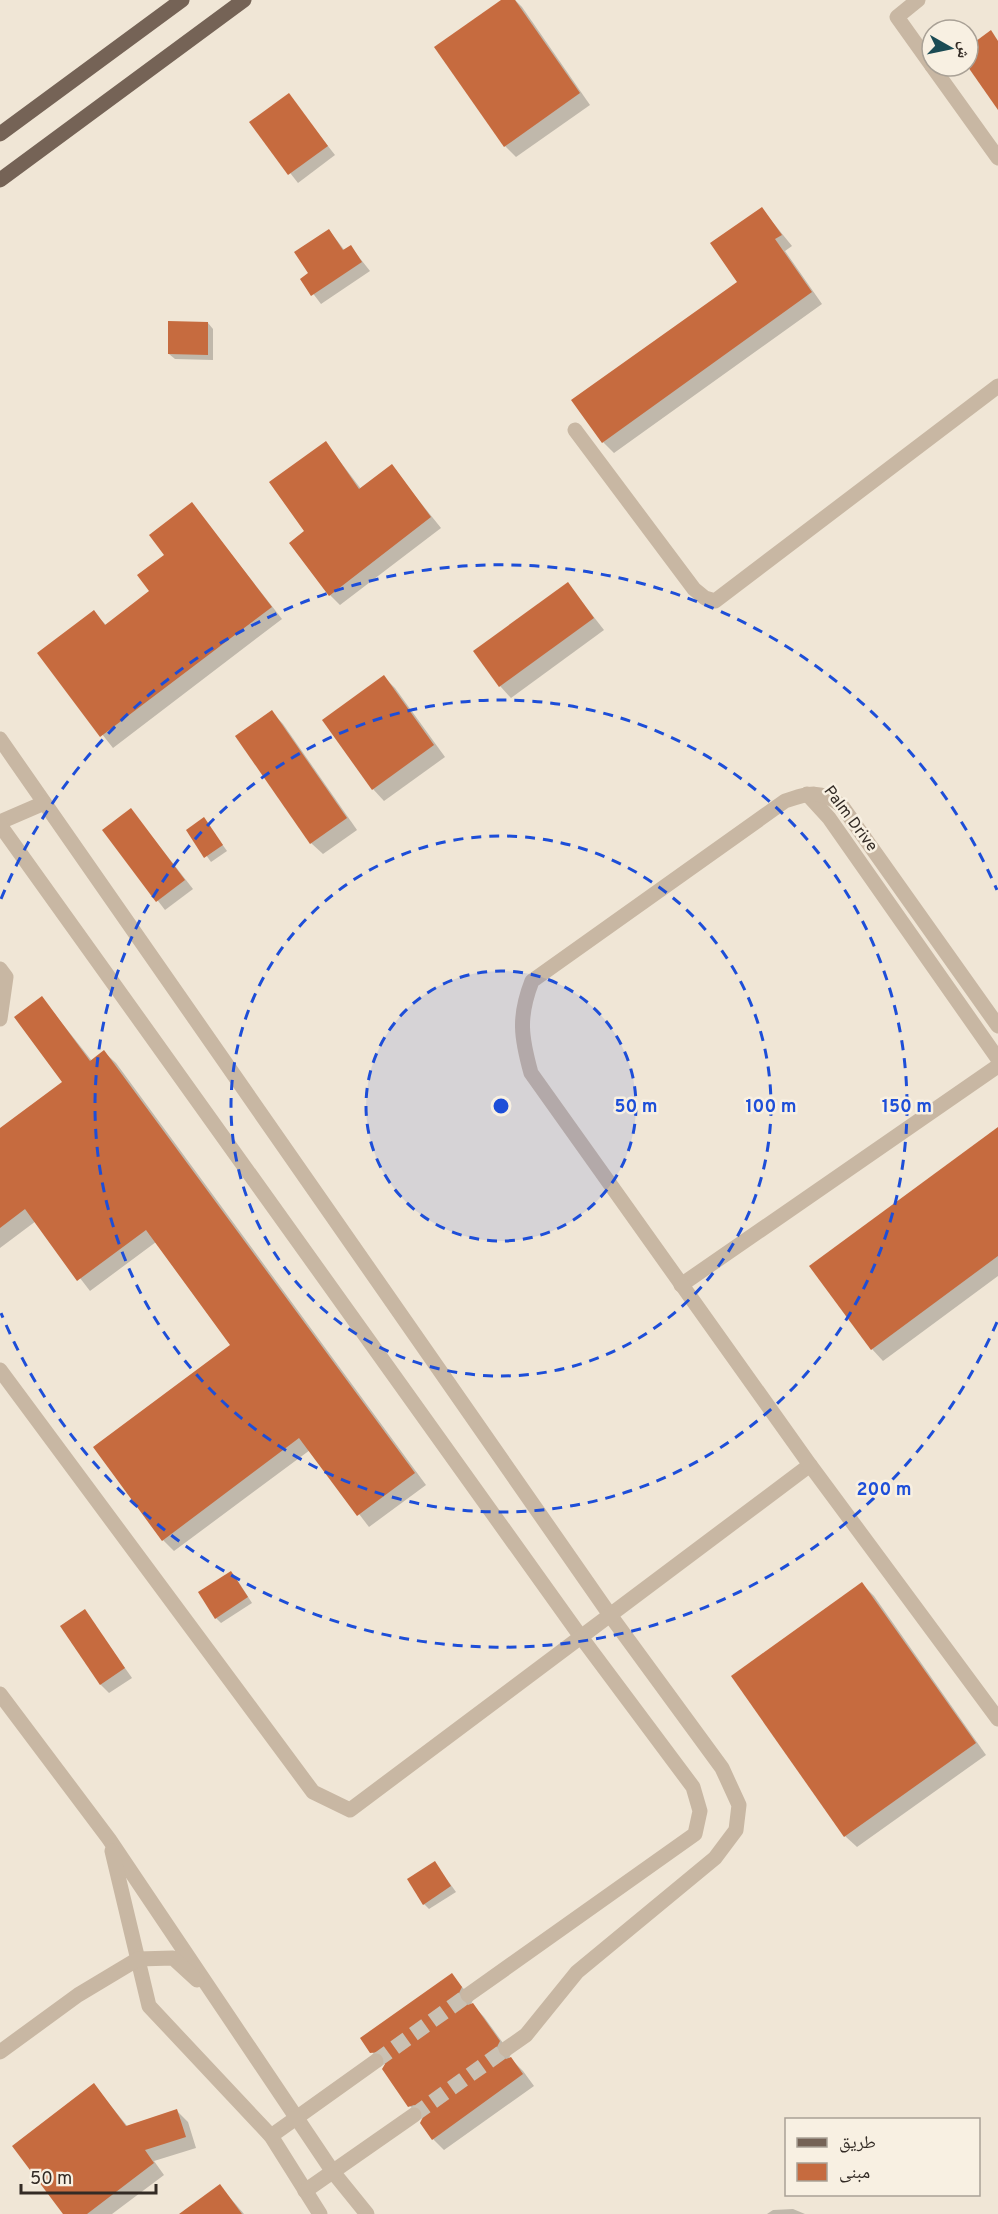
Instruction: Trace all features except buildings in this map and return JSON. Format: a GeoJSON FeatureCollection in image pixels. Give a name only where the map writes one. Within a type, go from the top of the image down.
{"type":"FeatureCollection","features":[{"type":"Feature","properties":{"kind":"main road"},"geometry":{"type":"LineString","coordinates":[[0,134],[182,0]]}},
{"type":"Feature","properties":{"kind":"main road"},"geometry":{"type":"LineString","coordinates":[[0,180],[244,0]]}},
{"type":"Feature","properties":{"kind":"street"},"geometry":{"type":"LineString","coordinates":[[918,0],[897,17],[920,49]]}},
{"type":"Feature","properties":{"kind":"street"},"geometry":{"type":"LineString","coordinates":[[941,78],[996,150]]}},
{"type":"Feature","properties":{"kind":"street"},"geometry":{"type":"LineString","coordinates":[[575,430],[694,588],[705,598],[715,602],[998,386]]}},
{"type":"Feature","properties":{"kind":"street"},"geometry":{"type":"LineString","coordinates":[[0,739],[610,1615],[722,1768],[739,1805],[736,1830],[715,1858],[577,1972],[526,2035],[506,2049]]}},
{"type":"Feature","properties":{"kind":"street"},"geometry":{"type":"LineString","coordinates":[[807,794],[785,801],[532,981],[522,1006],[522,1040],[531,1073],[810,1465],[998,1719]]}},
{"type":"Feature","properties":{"kind":"street","name":"Palm Drive"},"geometry":{"type":"LineString","coordinates":[[807,794],[829,795],[842,806],[998,1026]]}},
{"type":"Feature","properties":{"kind":"street","name":"Palm Drive"},"geometry":{"type":"LineString","coordinates":[[807,794],[829,818],[998,1059]]}},
{"type":"Feature","properties":{"kind":"street"},"geometry":{"type":"LineString","coordinates":[[44,803],[0,823],[581,1637],[693,1787],[700,1811],[695,1834],[468,1995]]}},
{"type":"Feature","properties":{"kind":"street"},"geometry":{"type":"LineString","coordinates":[[0,969],[6,977],[0,1019]]}},
{"type":"Feature","properties":{"kind":"street"},"geometry":{"type":"LineString","coordinates":[[681,1285],[998,1066]]}},
{"type":"Feature","properties":{"kind":"street"},"geometry":{"type":"LineString","coordinates":[[0,1370],[313,1792],[350,1810],[810,1465]]}},
{"type":"Feature","properties":{"kind":"street"},"geometry":{"type":"LineString","coordinates":[[0,1694],[109,1839],[333,2172],[367,2214]]}},
{"type":"Feature","properties":{"kind":"street"},"geometry":{"type":"LineString","coordinates":[[109,1839],[149,2006],[271,2136],[320,2214]]}},
{"type":"Feature","properties":{"kind":"street"},"geometry":{"type":"LineString","coordinates":[[0,2052],[78,1995],[138,1959],[173,1958],[217,1998]]}},
{"type":"Feature","properties":{"kind":"street"},"geometry":{"type":"LineString","coordinates":[[271,2136],[376,2061]]}},
{"type":"Feature","properties":{"kind":"street"},"geometry":{"type":"LineString","coordinates":[[306,2191],[414,2115]]}},
{"type":"Feature","properties":{"kind":"tunnel"},"geometry":{"type":"LineString","coordinates":[[376,2061],[468,1995]]}},
{"type":"Feature","properties":{"kind":"tunnel"},"geometry":{"type":"LineString","coordinates":[[414,2115],[506,2049]]}}]}
